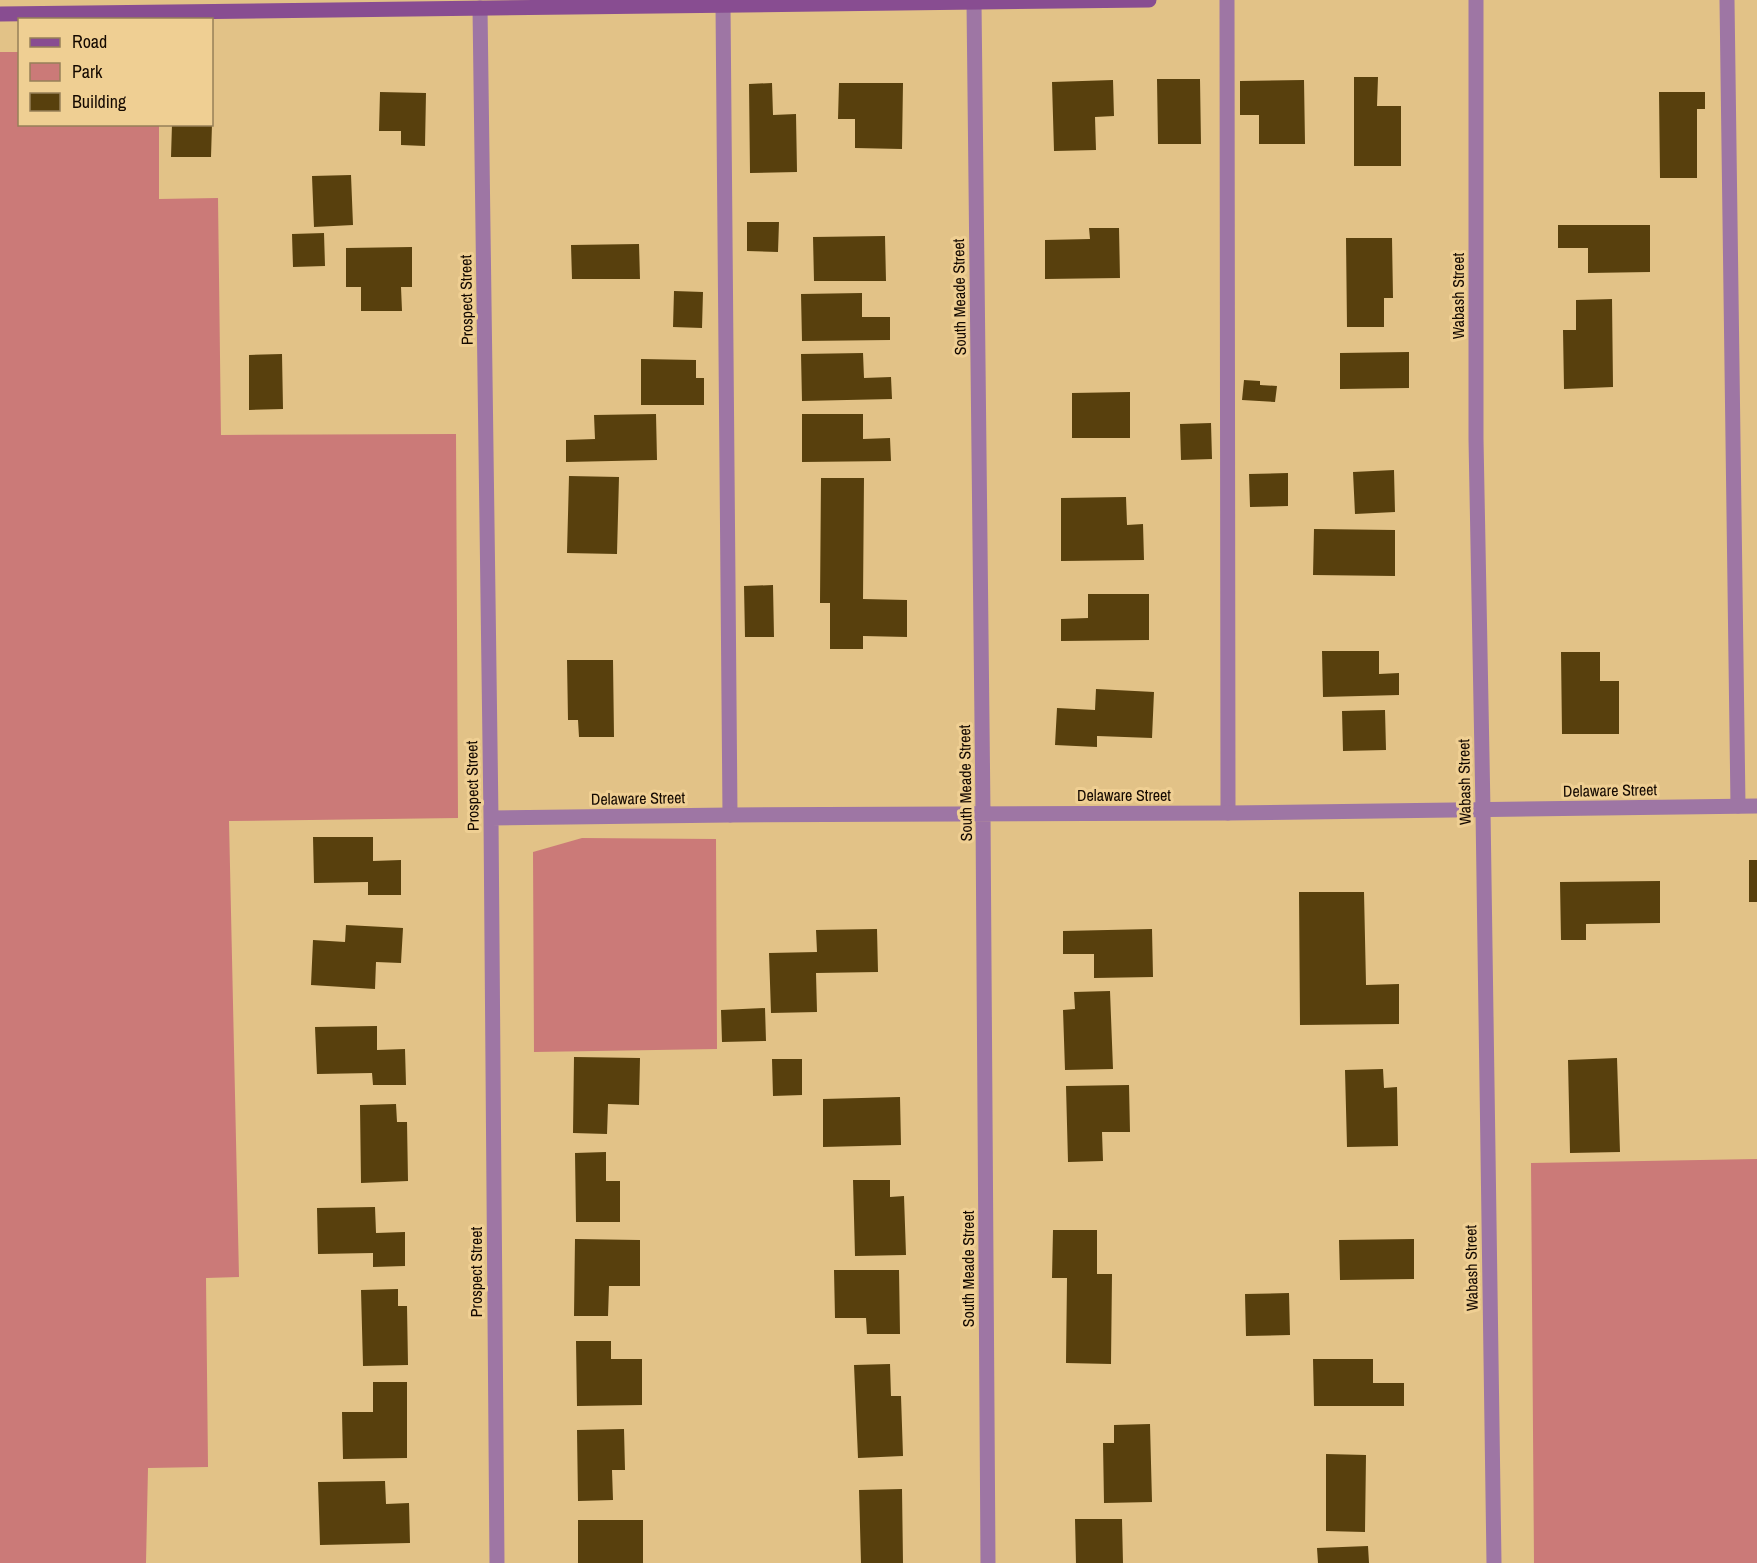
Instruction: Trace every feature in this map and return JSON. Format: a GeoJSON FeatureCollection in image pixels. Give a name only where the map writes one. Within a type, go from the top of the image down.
{"type":"FeatureCollection","features":[{"type":"Feature","properties":{"kind":"street"},"geometry":{"type":"LineString","coordinates":[[0,14],[1149,0]]}},
{"type":"Feature","properties":{"kind":"street"},"geometry":{"type":"LineString","coordinates":[[1227,0],[1228,813]]}},
{"type":"Feature","properties":{"kind":"street","name":"Wabash Street"},"geometry":{"type":"LineString","coordinates":[[1476,0],[1476,439],[1494,1563]]}},
{"type":"Feature","properties":{"kind":"street"},"geometry":{"type":"LineString","coordinates":[[1727,0],[1738,806]]}},
{"type":"Feature","properties":{"kind":"street","name":"South Meade Street"},"geometry":{"type":"LineString","coordinates":[[974,2],[988,1563]]}},
{"type":"Feature","properties":{"kind":"street"},"geometry":{"type":"LineString","coordinates":[[723,4],[730,814]]}},
{"type":"Feature","properties":{"kind":"street","name":"Prospect Street"},"geometry":{"type":"LineString","coordinates":[[480,8],[491,818],[497,1563]]}},
{"type":"Feature","properties":{"kind":"street","name":"Delaware Street"},"geometry":{"type":"LineString","coordinates":[[491,818],[730,814],[1228,813],[1757,806]]}},
{"type":"Feature","properties":{"kind":"green space"},"geometry":{"type":"Polygon","coordinates":[[[0,52],[18,52],[18,126],[159,126],[159,199],[218,198],[221,435],[456,434],[458,818],[229,821],[239,1277],[206,1278],[208,1467],[148,1468],[146,1563],[0,1563],[0,52]]]}},
{"type":"Feature","properties":{"kind":"green space"},"geometry":{"type":"Polygon","coordinates":[[[582,838],[716,839],[717,1049],[534,1052],[533,852],[582,838]]]}},
{"type":"Feature","properties":{"kind":"green space"},"geometry":{"type":"Polygon","coordinates":[[[1757,1159],[1757,1563],[1534,1563],[1531,1163],[1757,1159]]]}},
{"type":"Feature","properties":{"kind":"building"},"geometry":{"type":"Polygon","coordinates":[[[1354,77],[1378,77],[1377,106],[1401,106],[1401,166],[1354,166],[1354,77]]]}},
{"type":"Feature","properties":{"kind":"building"},"geometry":{"type":"Polygon","coordinates":[[[1157,79],[1200,79],[1201,144],[1158,144],[1157,79]]]}},
{"type":"Feature","properties":{"kind":"building"},"geometry":{"type":"Polygon","coordinates":[[[1113,80],[1114,116],[1095,117],[1096,150],[1054,151],[1052,82],[1113,80]]]}},
{"type":"Feature","properties":{"kind":"building"},"geometry":{"type":"Polygon","coordinates":[[[1304,80],[1305,144],[1259,144],[1259,115],[1240,115],[1240,81],[1304,80]]]}},
{"type":"Feature","properties":{"kind":"building"},"geometry":{"type":"Polygon","coordinates":[[[772,83],[773,115],[796,114],[797,172],[750,173],[749,84],[772,83]]]}},
{"type":"Feature","properties":{"kind":"building"},"geometry":{"type":"Polygon","coordinates":[[[839,83],[903,83],[902,149],[855,148],[855,119],[838,119],[839,83]]]}},
{"type":"Feature","properties":{"kind":"building"},"geometry":{"type":"Polygon","coordinates":[[[380,92],[426,93],[425,146],[401,145],[401,131],[379,131],[380,92]]]}},
{"type":"Feature","properties":{"kind":"building"},"geometry":{"type":"Polygon","coordinates":[[[1659,92],[1705,92],[1705,109],[1697,109],[1697,178],[1660,178],[1659,92]]]}},
{"type":"Feature","properties":{"kind":"building"},"geometry":{"type":"Polygon","coordinates":[[[172,126],[212,126],[211,157],[171,157],[172,126]]]}},
{"type":"Feature","properties":{"kind":"building"},"geometry":{"type":"Polygon","coordinates":[[[351,175],[353,225],[314,227],[312,176],[351,175]]]}},
{"type":"Feature","properties":{"kind":"building"},"geometry":{"type":"Polygon","coordinates":[[[747,222],[779,222],[778,252],[747,251],[747,222]]]}},
{"type":"Feature","properties":{"kind":"building"},"geometry":{"type":"Polygon","coordinates":[[[1558,225],[1650,225],[1650,272],[1588,273],[1588,248],[1558,248],[1558,225]]]}},
{"type":"Feature","properties":{"kind":"building"},"geometry":{"type":"Polygon","coordinates":[[[1089,228],[1119,228],[1120,278],[1045,279],[1045,240],[1090,239],[1089,228]]]}},
{"type":"Feature","properties":{"kind":"building"},"geometry":{"type":"Polygon","coordinates":[[[324,233],[325,266],[293,267],[292,234],[324,233]]]}},
{"type":"Feature","properties":{"kind":"building"},"geometry":{"type":"Polygon","coordinates":[[[885,236],[886,281],[814,281],[813,237],[885,236]]]}},
{"type":"Feature","properties":{"kind":"building"},"geometry":{"type":"Polygon","coordinates":[[[1346,238],[1392,238],[1393,298],[1384,298],[1384,327],[1347,327],[1346,238]]]}},
{"type":"Feature","properties":{"kind":"building"},"geometry":{"type":"Polygon","coordinates":[[[639,244],[640,279],[572,279],[571,245],[639,244]]]}},
{"type":"Feature","properties":{"kind":"building"},"geometry":{"type":"Polygon","coordinates":[[[412,247],[412,287],[401,287],[402,311],[361,311],[361,287],[346,287],[346,248],[412,247]]]}},
{"type":"Feature","properties":{"kind":"building"},"geometry":{"type":"Polygon","coordinates":[[[674,291],[703,292],[702,328],[673,327],[674,291]]]}},
{"type":"Feature","properties":{"kind":"building"},"geometry":{"type":"Polygon","coordinates":[[[862,293],[862,317],[890,317],[890,340],[802,341],[801,294],[862,293]]]}},
{"type":"Feature","properties":{"kind":"building"},"geometry":{"type":"Polygon","coordinates":[[[1612,299],[1613,387],[1564,389],[1563,330],[1576,330],[1576,300],[1612,299]]]}},
{"type":"Feature","properties":{"kind":"building"},"geometry":{"type":"Polygon","coordinates":[[[1409,352],[1409,388],[1340,389],[1340,353],[1409,352]]]}},
{"type":"Feature","properties":{"kind":"building"},"geometry":{"type":"Polygon","coordinates":[[[863,353],[864,378],[891,377],[892,399],[802,401],[801,354],[863,353]]]}},
{"type":"Feature","properties":{"kind":"building"},"geometry":{"type":"Polygon","coordinates":[[[282,354],[283,409],[249,410],[249,355],[282,354]]]}},
{"type":"Feature","properties":{"kind":"building"},"geometry":{"type":"Polygon","coordinates":[[[641,359],[696,360],[696,378],[704,378],[704,405],[641,405],[641,359]]]}},
{"type":"Feature","properties":{"kind":"building"},"geometry":{"type":"Polygon","coordinates":[[[1244,380],[1260,381],[1260,385],[1277,386],[1275,402],[1242,400],[1244,380]]]}},
{"type":"Feature","properties":{"kind":"building"},"geometry":{"type":"Polygon","coordinates":[[[1130,392],[1130,438],[1072,438],[1072,393],[1130,392]]]}},
{"type":"Feature","properties":{"kind":"building"},"geometry":{"type":"Polygon","coordinates":[[[656,414],[657,460],[566,462],[566,440],[595,439],[594,415],[656,414]]]}},
{"type":"Feature","properties":{"kind":"building"},"geometry":{"type":"Polygon","coordinates":[[[802,414],[863,414],[863,439],[890,438],[891,461],[802,462],[802,414]]]}},
{"type":"Feature","properties":{"kind":"building"},"geometry":{"type":"Polygon","coordinates":[[[1211,423],[1212,459],[1181,460],[1180,424],[1211,423]]]}},
{"type":"Feature","properties":{"kind":"building"},"geometry":{"type":"Polygon","coordinates":[[[1394,470],[1395,512],[1355,514],[1353,472],[1394,470]]]}},
{"type":"Feature","properties":{"kind":"building"},"geometry":{"type":"Polygon","coordinates":[[[1288,473],[1288,506],[1250,507],[1249,474],[1288,473]]]}},
{"type":"Feature","properties":{"kind":"building"},"geometry":{"type":"Polygon","coordinates":[[[569,476],[619,477],[617,554],[567,553],[569,476]]]}},
{"type":"Feature","properties":{"kind":"building"},"geometry":{"type":"Polygon","coordinates":[[[821,478],[864,478],[863,599],[907,600],[907,637],[863,636],[863,649],[830,649],[830,603],[820,603],[821,478]]]}},
{"type":"Feature","properties":{"kind":"building"},"geometry":{"type":"Polygon","coordinates":[[[1126,497],[1127,525],[1143,524],[1144,560],[1061,561],[1061,498],[1126,497]]]}},
{"type":"Feature","properties":{"kind":"building"},"geometry":{"type":"Polygon","coordinates":[[[1314,529],[1395,530],[1395,576],[1313,575],[1314,529]]]}},
{"type":"Feature","properties":{"kind":"building"},"geometry":{"type":"Polygon","coordinates":[[[773,585],[774,637],[745,637],[744,586],[773,585]]]}},
{"type":"Feature","properties":{"kind":"building"},"geometry":{"type":"Polygon","coordinates":[[[1088,594],[1149,594],[1149,640],[1061,641],[1061,619],[1088,618],[1088,594]]]}},
{"type":"Feature","properties":{"kind":"building"},"geometry":{"type":"Polygon","coordinates":[[[1322,651],[1379,651],[1379,674],[1399,673],[1399,695],[1323,697],[1322,651]]]}},
{"type":"Feature","properties":{"kind":"building"},"geometry":{"type":"Polygon","coordinates":[[[1561,652],[1600,652],[1600,681],[1619,681],[1619,734],[1562,734],[1561,652]]]}},
{"type":"Feature","properties":{"kind":"building"},"geometry":{"type":"Polygon","coordinates":[[[567,660],[613,660],[614,737],[579,737],[578,720],[568,720],[567,660]]]}},
{"type":"Feature","properties":{"kind":"building"},"geometry":{"type":"Polygon","coordinates":[[[1096,689],[1154,692],[1152,738],[1097,736],[1097,747],[1055,745],[1057,708],[1095,710],[1096,689]]]}},
{"type":"Feature","properties":{"kind":"building"},"geometry":{"type":"Polygon","coordinates":[[[1385,710],[1386,750],[1343,751],[1342,711],[1385,710]]]}},
{"type":"Feature","properties":{"kind":"building"},"geometry":{"type":"Polygon","coordinates":[[[313,837],[373,837],[373,861],[401,860],[401,895],[368,895],[368,882],[314,883],[313,837]]]}},
{"type":"Feature","properties":{"kind":"building"},"geometry":{"type":"Polygon","coordinates":[[[1749,860],[1757,860],[1757,902],[1749,902],[1749,860]]]}},
{"type":"Feature","properties":{"kind":"building"},"geometry":{"type":"Polygon","coordinates":[[[1660,881],[1660,923],[1586,924],[1586,940],[1561,940],[1560,882],[1660,881]]]}},
{"type":"Feature","properties":{"kind":"building"},"geometry":{"type":"Polygon","coordinates":[[[1299,892],[1364,892],[1366,985],[1399,984],[1399,1024],[1300,1025],[1299,892]]]}},
{"type":"Feature","properties":{"kind":"building"},"geometry":{"type":"Polygon","coordinates":[[[346,925],[403,928],[401,963],[376,962],[375,989],[311,985],[313,940],[345,942],[346,925]]]}},
{"type":"Feature","properties":{"kind":"building"},"geometry":{"type":"Polygon","coordinates":[[[877,929],[878,972],[816,973],[817,1012],[771,1013],[769,953],[817,952],[816,930],[877,929]]]}},
{"type":"Feature","properties":{"kind":"building"},"geometry":{"type":"Polygon","coordinates":[[[1152,929],[1153,977],[1094,978],[1094,954],[1063,954],[1063,931],[1152,929]]]}},
{"type":"Feature","properties":{"kind":"building"},"geometry":{"type":"Polygon","coordinates":[[[1110,991],[1113,1069],[1065,1070],[1063,1010],[1075,1009],[1074,992],[1110,991]]]}},
{"type":"Feature","properties":{"kind":"building"},"geometry":{"type":"Polygon","coordinates":[[[765,1008],[766,1041],[722,1042],[721,1010],[765,1008]]]}},
{"type":"Feature","properties":{"kind":"building"},"geometry":{"type":"Polygon","coordinates":[[[377,1026],[377,1050],[405,1049],[406,1085],[373,1085],[372,1073],[317,1074],[315,1027],[377,1026]]]}},
{"type":"Feature","properties":{"kind":"building"},"geometry":{"type":"Polygon","coordinates":[[[574,1057],[640,1058],[639,1105],[608,1104],[607,1134],[573,1133],[574,1057]]]}},
{"type":"Feature","properties":{"kind":"building"},"geometry":{"type":"Polygon","coordinates":[[[1617,1058],[1620,1152],[1570,1153],[1568,1060],[1617,1058]]]}},
{"type":"Feature","properties":{"kind":"building"},"geometry":{"type":"Polygon","coordinates":[[[772,1059],[802,1059],[802,1095],[773,1096],[772,1059]]]}},
{"type":"Feature","properties":{"kind":"building"},"geometry":{"type":"Polygon","coordinates":[[[1383,1069],[1384,1088],[1397,1087],[1398,1146],[1347,1147],[1345,1070],[1383,1069]]]}},
{"type":"Feature","properties":{"kind":"building"},"geometry":{"type":"Polygon","coordinates":[[[1129,1085],[1130,1132],[1102,1132],[1103,1161],[1068,1162],[1066,1086],[1129,1085]]]}},
{"type":"Feature","properties":{"kind":"building"},"geometry":{"type":"Polygon","coordinates":[[[900,1097],[901,1145],[823,1147],[823,1099],[900,1097]]]}},
{"type":"Feature","properties":{"kind":"building"},"geometry":{"type":"Polygon","coordinates":[[[396,1104],[397,1122],[407,1122],[408,1181],[361,1183],[360,1105],[396,1104]]]}},
{"type":"Feature","properties":{"kind":"building"},"geometry":{"type":"Polygon","coordinates":[[[606,1152],[606,1181],[620,1181],[620,1222],[576,1222],[575,1153],[606,1152]]]}},
{"type":"Feature","properties":{"kind":"building"},"geometry":{"type":"Polygon","coordinates":[[[853,1180],[890,1180],[890,1197],[904,1196],[906,1255],[855,1256],[853,1180]]]}},
{"type":"Feature","properties":{"kind":"building"},"geometry":{"type":"Polygon","coordinates":[[[375,1207],[376,1233],[405,1232],[405,1266],[373,1267],[373,1253],[318,1254],[317,1208],[375,1207]]]}},
{"type":"Feature","properties":{"kind":"building"},"geometry":{"type":"Polygon","coordinates":[[[1053,1230],[1097,1230],[1097,1274],[1112,1274],[1111,1364],[1066,1363],[1067,1278],[1052,1278],[1053,1230]]]}},
{"type":"Feature","properties":{"kind":"building"},"geometry":{"type":"Polygon","coordinates":[[[575,1239],[640,1240],[640,1286],[609,1286],[608,1316],[574,1316],[575,1239]]]}},
{"type":"Feature","properties":{"kind":"building"},"geometry":{"type":"Polygon","coordinates":[[[1414,1239],[1414,1279],[1340,1280],[1339,1240],[1414,1239]]]}},
{"type":"Feature","properties":{"kind":"building"},"geometry":{"type":"Polygon","coordinates":[[[834,1270],[899,1270],[900,1334],[867,1334],[866,1318],[835,1318],[834,1270]]]}},
{"type":"Feature","properties":{"kind":"building"},"geometry":{"type":"Polygon","coordinates":[[[398,1289],[398,1306],[407,1306],[408,1365],[363,1366],[361,1290],[398,1289]]]}},
{"type":"Feature","properties":{"kind":"building"},"geometry":{"type":"Polygon","coordinates":[[[1289,1293],[1290,1335],[1246,1336],[1245,1294],[1289,1293]]]}},
{"type":"Feature","properties":{"kind":"building"},"geometry":{"type":"Polygon","coordinates":[[[576,1341],[611,1341],[611,1359],[642,1359],[642,1405],[577,1406],[576,1341]]]}},
{"type":"Feature","properties":{"kind":"building"},"geometry":{"type":"Polygon","coordinates":[[[1313,1359],[1373,1359],[1373,1383],[1404,1383],[1404,1406],[1314,1406],[1313,1359]]]}},
{"type":"Feature","properties":{"kind":"building"},"geometry":{"type":"Polygon","coordinates":[[[890,1364],[891,1396],[901,1396],[903,1456],[858,1458],[854,1365],[890,1364]]]}},
{"type":"Feature","properties":{"kind":"building"},"geometry":{"type":"Polygon","coordinates":[[[373,1382],[407,1382],[407,1458],[343,1459],[342,1412],[373,1412],[373,1382]]]}},
{"type":"Feature","properties":{"kind":"building"},"geometry":{"type":"Polygon","coordinates":[[[1150,1424],[1152,1502],[1104,1503],[1103,1443],[1114,1443],[1114,1425],[1150,1424]]]}},
{"type":"Feature","properties":{"kind":"building"},"geometry":{"type":"Polygon","coordinates":[[[624,1429],[625,1470],[612,1470],[613,1500],[578,1501],[577,1430],[624,1429]]]}},
{"type":"Feature","properties":{"kind":"building"},"geometry":{"type":"Polygon","coordinates":[[[1326,1454],[1366,1455],[1365,1532],[1326,1531],[1326,1454]]]}},
{"type":"Feature","properties":{"kind":"building"},"geometry":{"type":"Polygon","coordinates":[[[385,1481],[386,1504],[409,1503],[410,1543],[320,1545],[318,1482],[385,1481]]]}},
{"type":"Feature","properties":{"kind":"building"},"geometry":{"type":"Polygon","coordinates":[[[902,1489],[903,1563],[861,1563],[859,1490],[902,1489]]]}},
{"type":"Feature","properties":{"kind":"building"},"geometry":{"type":"Polygon","coordinates":[[[1075,1519],[1122,1519],[1123,1563],[1076,1563],[1075,1519]]]}},
{"type":"Feature","properties":{"kind":"building"},"geometry":{"type":"Polygon","coordinates":[[[578,1520],[643,1520],[643,1563],[578,1563],[578,1520]]]}},
{"type":"Feature","properties":{"kind":"building"},"geometry":{"type":"Polygon","coordinates":[[[1368,1546],[1369,1563],[1318,1563],[1317,1548],[1368,1546]]]}}]}
